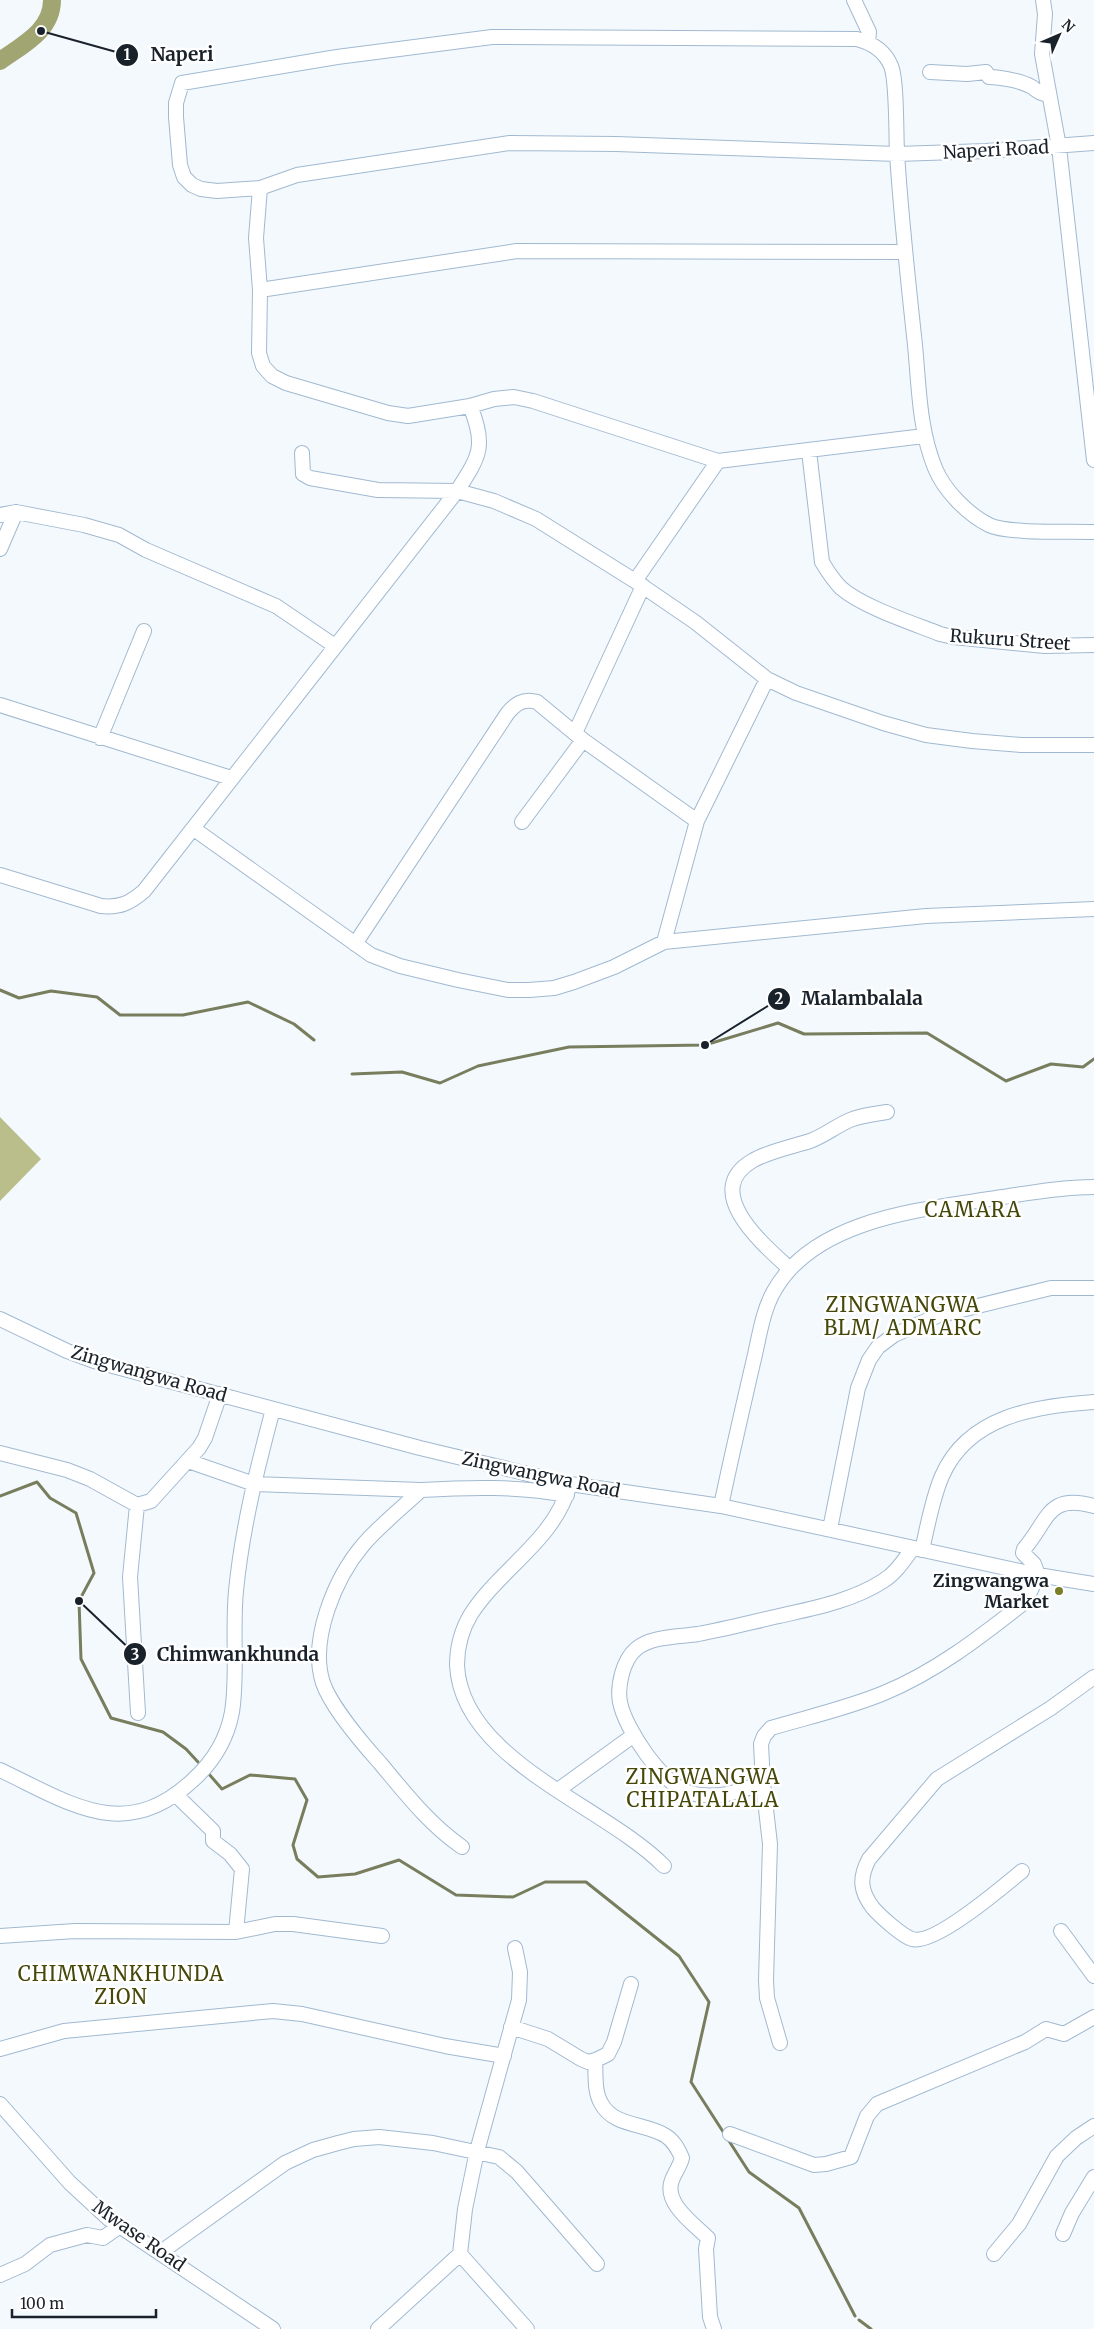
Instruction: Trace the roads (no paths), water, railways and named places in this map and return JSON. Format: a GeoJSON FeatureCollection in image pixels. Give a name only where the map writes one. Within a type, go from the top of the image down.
{"type":"FeatureCollection","features":[{"type":"Feature","properties":{"kind":"street"},"geometry":{"type":"LineString","coordinates":[[854,0],[869,32],[868,42],[881,50],[893,69],[897,154],[905,252],[924,436],[936,469],[949,491],[969,511],[989,526],[1009,530],[1094,532]]}},
{"type":"Feature","properties":{"kind":"street"},"geometry":{"type":"LineString","coordinates":[[1043,0],[1045,14],[1042,54],[1059,146],[1090,387],[1094,460]]}},
{"type":"Feature","properties":{"kind":"street","name":"Naperi Road"},"geometry":{"type":"LineString","coordinates":[[868,42],[857,39],[492,37],[337,57],[182,83],[176,104],[180,164],[184,177],[192,185],[201,189],[217,191],[260,188],[297,175],[510,143],[607,144],[897,154],[1094,143]]}},
{"type":"Feature","properties":{"kind":"street"},"geometry":{"type":"LineString","coordinates":[[930,72],[967,74],[986,72],[989,78],[1002,77],[1031,86],[1037,92],[1049,95]]}},
{"type":"Feature","properties":{"kind":"street"},"geometry":{"type":"LineString","coordinates":[[260,188],[256,238],[260,290],[259,354],[263,366],[272,376],[286,383],[388,413],[408,416],[429,414],[494,399],[514,397],[533,401],[718,461],[924,436]]}},
{"type":"Feature","properties":{"kind":"street"},"geometry":{"type":"LineString","coordinates":[[260,290],[517,251],[905,252]]}},
{"type":"Feature","properties":{"kind":"street"},"geometry":{"type":"LineString","coordinates":[[0,875],[101,906],[122,906],[133,901],[194,829],[231,778],[458,491],[475,462],[480,448],[479,434],[470,406]]}},
{"type":"Feature","properties":{"kind":"street","name":"Rukuru Street"},"geometry":{"type":"LineString","coordinates":[[809,451],[822,562],[836,582],[856,598],[940,634],[953,637],[1038,646],[1094,645]]}},
{"type":"Feature","properties":{"kind":"street"},"geometry":{"type":"LineString","coordinates":[[302,453],[304,474],[310,478],[378,490],[458,491],[494,501],[536,519],[639,584],[716,638],[766,679],[796,693],[883,723],[926,734],[972,741],[1021,745],[1094,745]]}},
{"type":"Feature","properties":{"kind":"street"},"geometry":{"type":"LineString","coordinates":[[522,822],[579,736],[639,584],[718,461]]}},
{"type":"Feature","properties":{"kind":"street"},"geometry":{"type":"LineString","coordinates":[[0,515],[16,512],[119,535],[146,550],[276,606],[335,646]]}},
{"type":"Feature","properties":{"kind":"street"},"geometry":{"type":"LineString","coordinates":[[0,549],[16,512]]}},
{"type":"Feature","properties":{"kind":"street"},"geometry":{"type":"LineString","coordinates":[[100,738],[144,631]]}},
{"type":"Feature","properties":{"kind":"street"},"geometry":{"type":"LineString","coordinates":[[664,942],[697,821],[766,679]]}},
{"type":"Feature","properties":{"kind":"street"},"geometry":{"type":"LineString","coordinates":[[355,944],[514,706],[529,700],[537,702],[579,736],[697,821]]}},
{"type":"Feature","properties":{"kind":"street"},"geometry":{"type":"LineString","coordinates":[[0,705],[231,778]]}},
{"type":"Feature","properties":{"kind":"street"},"geometry":{"type":"LineString","coordinates":[[194,829],[355,944],[382,961],[409,969],[508,990],[554,988],[574,982],[614,967],[664,942],[926,916],[1094,909]]}},
{"type":"Feature","properties":{"kind":"street"},"geometry":{"type":"LineString","coordinates":[[790,1269],[758,1240],[734,1206],[732,1194],[738,1176],[751,1162],[765,1155],[820,1137],[850,1121],[887,1112]]}},
{"type":"Feature","properties":{"kind":"street"},"geometry":{"type":"LineString","coordinates":[[721,1506],[765,1313],[775,1289],[790,1269],[804,1256],[838,1235],[902,1213],[1033,1192],[1094,1187]]}},
{"type":"Feature","properties":{"kind":"street"},"geometry":{"type":"LineString","coordinates":[[830,1529],[858,1388],[863,1372],[878,1347],[894,1335],[937,1316],[1051,1288],[1094,1288]]}},
{"type":"Feature","properties":{"kind":"street","name":"Zingwangwa Road"},"geometry":{"type":"LineString","coordinates":[[0,1319],[80,1356],[569,1489],[721,1506],[1038,1575],[1094,1584]]}},
{"type":"Feature","properties":{"kind":"street"},"geometry":{"type":"LineString","coordinates":[[0,1453],[67,1470],[90,1478],[137,1505],[150,1501],[188,1461],[205,1438],[220,1394]]}},
{"type":"Feature","properties":{"kind":"street"},"geometry":{"type":"LineString","coordinates":[[763,1783],[721,1796],[688,1792],[677,1787],[664,1775],[634,1735],[623,1713],[620,1692],[623,1670],[630,1656],[640,1647],[652,1642],[731,1627],[838,1601],[883,1581],[895,1572],[917,1549],[942,1475],[952,1457],[975,1433],[996,1421],[1016,1413],[1094,1402]]}},
{"type":"Feature","properties":{"kind":"street"},"geometry":{"type":"LineString","coordinates":[[0,1770],[76,1805],[100,1813],[137,1813],[158,1806],[176,1795],[206,1768],[227,1731],[232,1711],[233,1627],[236,1589],[254,1484],[273,1409]]}},
{"type":"Feature","properties":{"kind":"street"},"geometry":{"type":"LineString","coordinates":[[188,1461],[254,1484],[421,1490],[484,1486],[540,1490],[569,1489],[553,1524],[471,1614],[462,1633],[457,1656],[461,1689],[473,1717],[486,1733],[512,1756],[558,1790],[647,1848],[664,1866]]}},
{"type":"Feature","properties":{"kind":"street"},"geometry":{"type":"LineString","coordinates":[[421,1490],[362,1546],[346,1570],[332,1598],[322,1631],[320,1655],[323,1682],[333,1702],[362,1741],[425,1817],[441,1833],[462,1847]]}},
{"type":"Feature","properties":{"kind":"street"},"geometry":{"type":"LineString","coordinates":[[780,2043],[767,1989],[770,1844],[763,1783],[761,1744],[767,1731],[771,1728],[882,1694],[927,1672],[962,1649],[1021,1604],[1028,1596],[1038,1575],[1034,1564],[1023,1553],[1024,1549],[1054,1508],[1067,1502],[1094,1506]]}},
{"type":"Feature","properties":{"kind":"street"},"geometry":{"type":"LineString","coordinates":[[137,1505],[130,1577],[138,1713]]}},
{"type":"Feature","properties":{"kind":"street"},"geometry":{"type":"LineString","coordinates":[[1022,1870],[974,1910],[927,1937],[918,1940],[913,1940],[903,1934],[876,1912],[868,1901],[861,1880],[863,1870],[869,1859],[937,1779],[1051,1708],[1094,1677]]}},
{"type":"Feature","properties":{"kind":"street"},"geometry":{"type":"LineString","coordinates":[[558,1790],[634,1735]]}},
{"type":"Feature","properties":{"kind":"street"},"geometry":{"type":"LineString","coordinates":[[176,1795],[213,1831],[212,1841],[230,1854],[242,1869],[236,1932]]}},
{"type":"Feature","properties":{"kind":"street"},"geometry":{"type":"LineString","coordinates":[[0,1936],[75,1930],[236,1932],[275,1924],[293,1924],[382,1936]]}},
{"type":"Feature","properties":{"kind":"street"},"geometry":{"type":"LineString","coordinates":[[1061,1931],[1094,1976]]}},
{"type":"Feature","properties":{"kind":"street"},"geometry":{"type":"LineString","coordinates":[[378,2329],[460,2254],[465,2209],[477,2151],[504,2056],[521,1982],[520,1965],[514,1948]]}},
{"type":"Feature","properties":{"kind":"street"},"geometry":{"type":"LineString","coordinates":[[511,2027],[536,2034],[588,2062],[595,2060],[608,2054],[614,2042],[631,1984]]}},
{"type":"Feature","properties":{"kind":"street"},"geometry":{"type":"LineString","coordinates":[[0,2050],[64,2031],[273,2010],[302,2014],[445,2046],[504,2056]]}},
{"type":"Feature","properties":{"kind":"street"},"geometry":{"type":"LineString","coordinates":[[730,2134],[814,2165],[848,2159],[853,2153],[867,2116],[877,2104],[1025,2042],[1046,2029],[1064,2034],[1094,2017]]}},
{"type":"Feature","properties":{"kind":"street"},"geometry":{"type":"LineString","coordinates":[[595,2060],[598,2096],[605,2110],[629,2123],[666,2136],[678,2148],[682,2158],[672,2180],[671,2193],[684,2217],[708,2238],[706,2249],[710,2317],[714,2329]]}},
{"type":"Feature","properties":{"kind":"street","name":"Mwase Road"},"geometry":{"type":"LineString","coordinates":[[0,2104],[82,2196],[120,2226],[273,2329]]}},
{"type":"Feature","properties":{"kind":"street"},"geometry":{"type":"LineString","coordinates":[[994,2254],[1020,2224],[1057,2156],[1076,2138],[1094,2126]]}},
{"type":"Feature","properties":{"kind":"street"},"geometry":{"type":"LineString","coordinates":[[161,2252],[285,2163],[313,2150],[354,2139],[379,2137],[405,2138],[477,2151],[507,2162],[597,2264]]}},
{"type":"Feature","properties":{"kind":"street"},"geometry":{"type":"LineString","coordinates":[[1063,2234],[1072,2213],[1094,2177]]}},
{"type":"Feature","properties":{"kind":"street"},"geometry":{"type":"LineString","coordinates":[[0,2275],[25,2264],[50,2245],[87,2234],[103,2238],[120,2226]]}},
{"type":"Feature","properties":{"kind":"street"},"geometry":{"type":"LineString","coordinates":[[460,2254],[527,2329]]}},
{"type":"Feature","properties":{"kind":"waterway"},"geometry":{"type":"LineString","coordinates":[[0,61],[26,43],[41,29],[51,11],[52,0]]}},
{"type":"Feature","properties":{"kind":"waterway"},"geometry":{"type":"LineString","coordinates":[[0,990],[19,998],[51,991],[97,997],[120,1015],[183,1015],[248,1002],[294,1024],[314,1040]]}},
{"type":"Feature","properties":{"kind":"waterway"},"geometry":{"type":"LineString","coordinates":[[352,1074],[402,1072],[440,1083],[478,1066],[569,1047],[705,1045],[778,1023],[804,1034],[927,1033],[1006,1081],[1051,1064],[1083,1067],[1094,1059]]}},
{"type":"Feature","properties":{"kind":"waterway"},"geometry":{"type":"LineString","coordinates":[[0,1496],[37,1482],[50,1498],[76,1513],[94,1573],[79,1601],[81,1659],[111,1718],[163,1732],[186,1749],[198,1762]]}},
{"type":"Feature","properties":{"kind":"waterway"},"geometry":{"type":"LineString","coordinates":[[208,1773],[222,1789],[250,1775],[295,1779],[307,1800],[293,1845],[297,1859],[318,1877],[355,1874],[399,1860],[456,1895],[513,1897],[545,1882],[586,1882],[679,1956],[709,2002],[691,2082],[749,2172],[799,2208],[855,2316]]}},
{"type":"Feature","properties":{"kind":"waterway"},"geometry":{"type":"LineString","coordinates":[[859,2320],[871,2329]]}},
{"type":"Feature","properties":{"kind":"place","name":"Naperi"},"geometry":{"type":"Point","coordinates":[41,31]}},
{"type":"Feature","properties":{"kind":"place","name":"Malambalala"},"geometry":{"type":"Point","coordinates":[705,1045]}},
{"type":"Feature","properties":{"kind":"place","name":"Zingwangwa Market"},"geometry":{"type":"Point","coordinates":[1059,1591]}},
{"type":"Feature","properties":{"kind":"place","name":"Chimwankhunda"},"geometry":{"type":"Point","coordinates":[79,1601]}},
{"type":"Feature","properties":{"kind":"district","name":"CAMARA"},"geometry":{"type":"Point","coordinates":[973,1210]}},
{"type":"Feature","properties":{"kind":"district","name":"ZINGWANGWA BLM/ ADMARC"},"geometry":{"type":"Point","coordinates":[903,1316]}},
{"type":"Feature","properties":{"kind":"district","name":"ZINGWANGWA CHIPATALALA"},"geometry":{"type":"Point","coordinates":[703,1788]}},
{"type":"Feature","properties":{"kind":"district","name":"CHIMWANKHUNDA ZION"},"geometry":{"type":"Point","coordinates":[121,1986]}}]}
